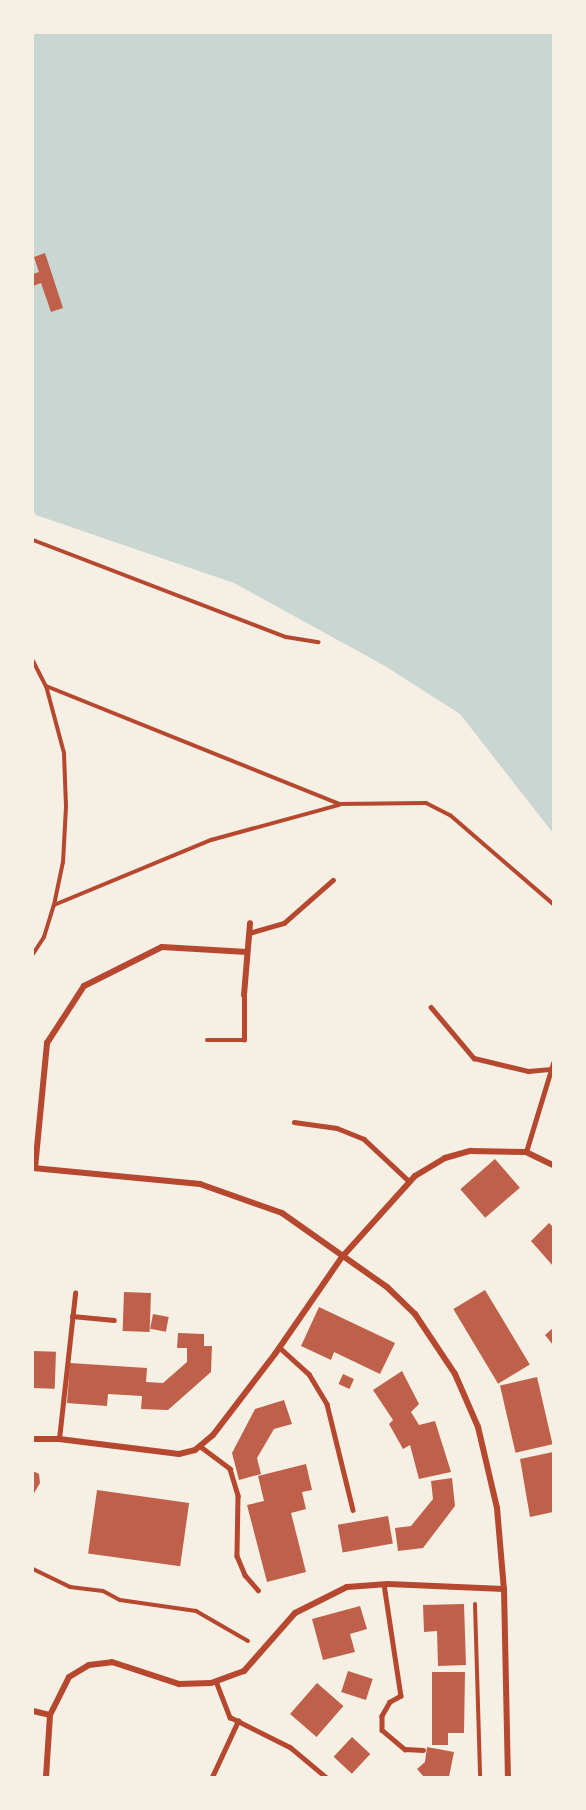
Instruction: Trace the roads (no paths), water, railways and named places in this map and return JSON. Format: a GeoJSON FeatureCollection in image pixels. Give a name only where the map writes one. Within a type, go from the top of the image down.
{"type":"FeatureCollection","features":[{"type":"Feature","properties":{"kind":"street"},"geometry":{"type":"LineString","coordinates":[[244,995],[250,923]]}},
{"type":"Feature","properties":{"kind":"street"},"geometry":{"type":"LineString","coordinates":[[247,952],[162,948],[84,986],[47,1043],[34,1168],[200,1184],[282,1213],[387,1287],[415,1314],[455,1374],[477,1427],[497,1508],[504,1589],[508,1777]]}},
{"type":"Feature","properties":{"kind":"street"},"geometry":{"type":"LineString","coordinates":[[33,1439],[59,1438],[179,1454],[200,1446],[213,1435],[279,1347],[342,1257],[409,1181],[445,1158],[470,1151],[526,1152],[553,1165]]}},
{"type":"Feature","properties":{"kind":"street"},"geometry":{"type":"LineString","coordinates":[[46,1777],[50,1715],[69,1677],[89,1665],[112,1662],[179,1684],[216,1681],[244,1671],[295,1612],[347,1587],[384,1584],[504,1589]]}},
{"type":"Feature","properties":{"kind":"street"},"geometry":{"type":"LineString","coordinates":[[33,1711],[50,1715]]}},
{"type":"Feature","properties":{"kind":"lane"},"geometry":{"type":"LineString","coordinates":[[249,933],[284,923],[333,880]]}},
{"type":"Feature","properties":{"kind":"lane"},"geometry":{"type":"LineString","coordinates":[[207,1040],[244,1040],[244,995]]}},
{"type":"Feature","properties":{"kind":"lane"},"geometry":{"type":"LineString","coordinates":[[431,1007],[474,1058],[528,1071],[549,1069]]}},
{"type":"Feature","properties":{"kind":"lane"},"geometry":{"type":"LineString","coordinates":[[526,1152],[549,1069],[553,1063]]}},
{"type":"Feature","properties":{"kind":"lane"},"geometry":{"type":"LineString","coordinates":[[294,1122],[337,1128],[364,1139],[409,1181]]}},
{"type":"Feature","properties":{"kind":"lane"},"geometry":{"type":"LineString","coordinates":[[59,1438],[75,1293]]}},
{"type":"Feature","properties":{"kind":"lane"},"geometry":{"type":"LineString","coordinates":[[72,1316],[114,1320]]}},
{"type":"Feature","properties":{"kind":"lane"},"geometry":{"type":"LineString","coordinates":[[279,1347],[309,1374],[327,1404],[353,1510]]}},
{"type":"Feature","properties":{"kind":"lane"},"geometry":{"type":"LineString","coordinates":[[200,1446],[230,1469],[238,1496],[237,1556],[245,1575],[258,1590]]}},
{"type":"Feature","properties":{"kind":"lane"},"geometry":{"type":"LineString","coordinates":[[384,1584],[401,1696],[390,1702],[382,1716],[382,1730],[405,1749],[423,1750]]}},
{"type":"Feature","properties":{"kind":"lane"},"geometry":{"type":"LineString","coordinates":[[216,1681],[230,1717],[290,1747],[326,1777]]}},
{"type":"Feature","properties":{"kind":"lane"},"geometry":{"type":"LineString","coordinates":[[212,1777],[238,1720]]}}]}
